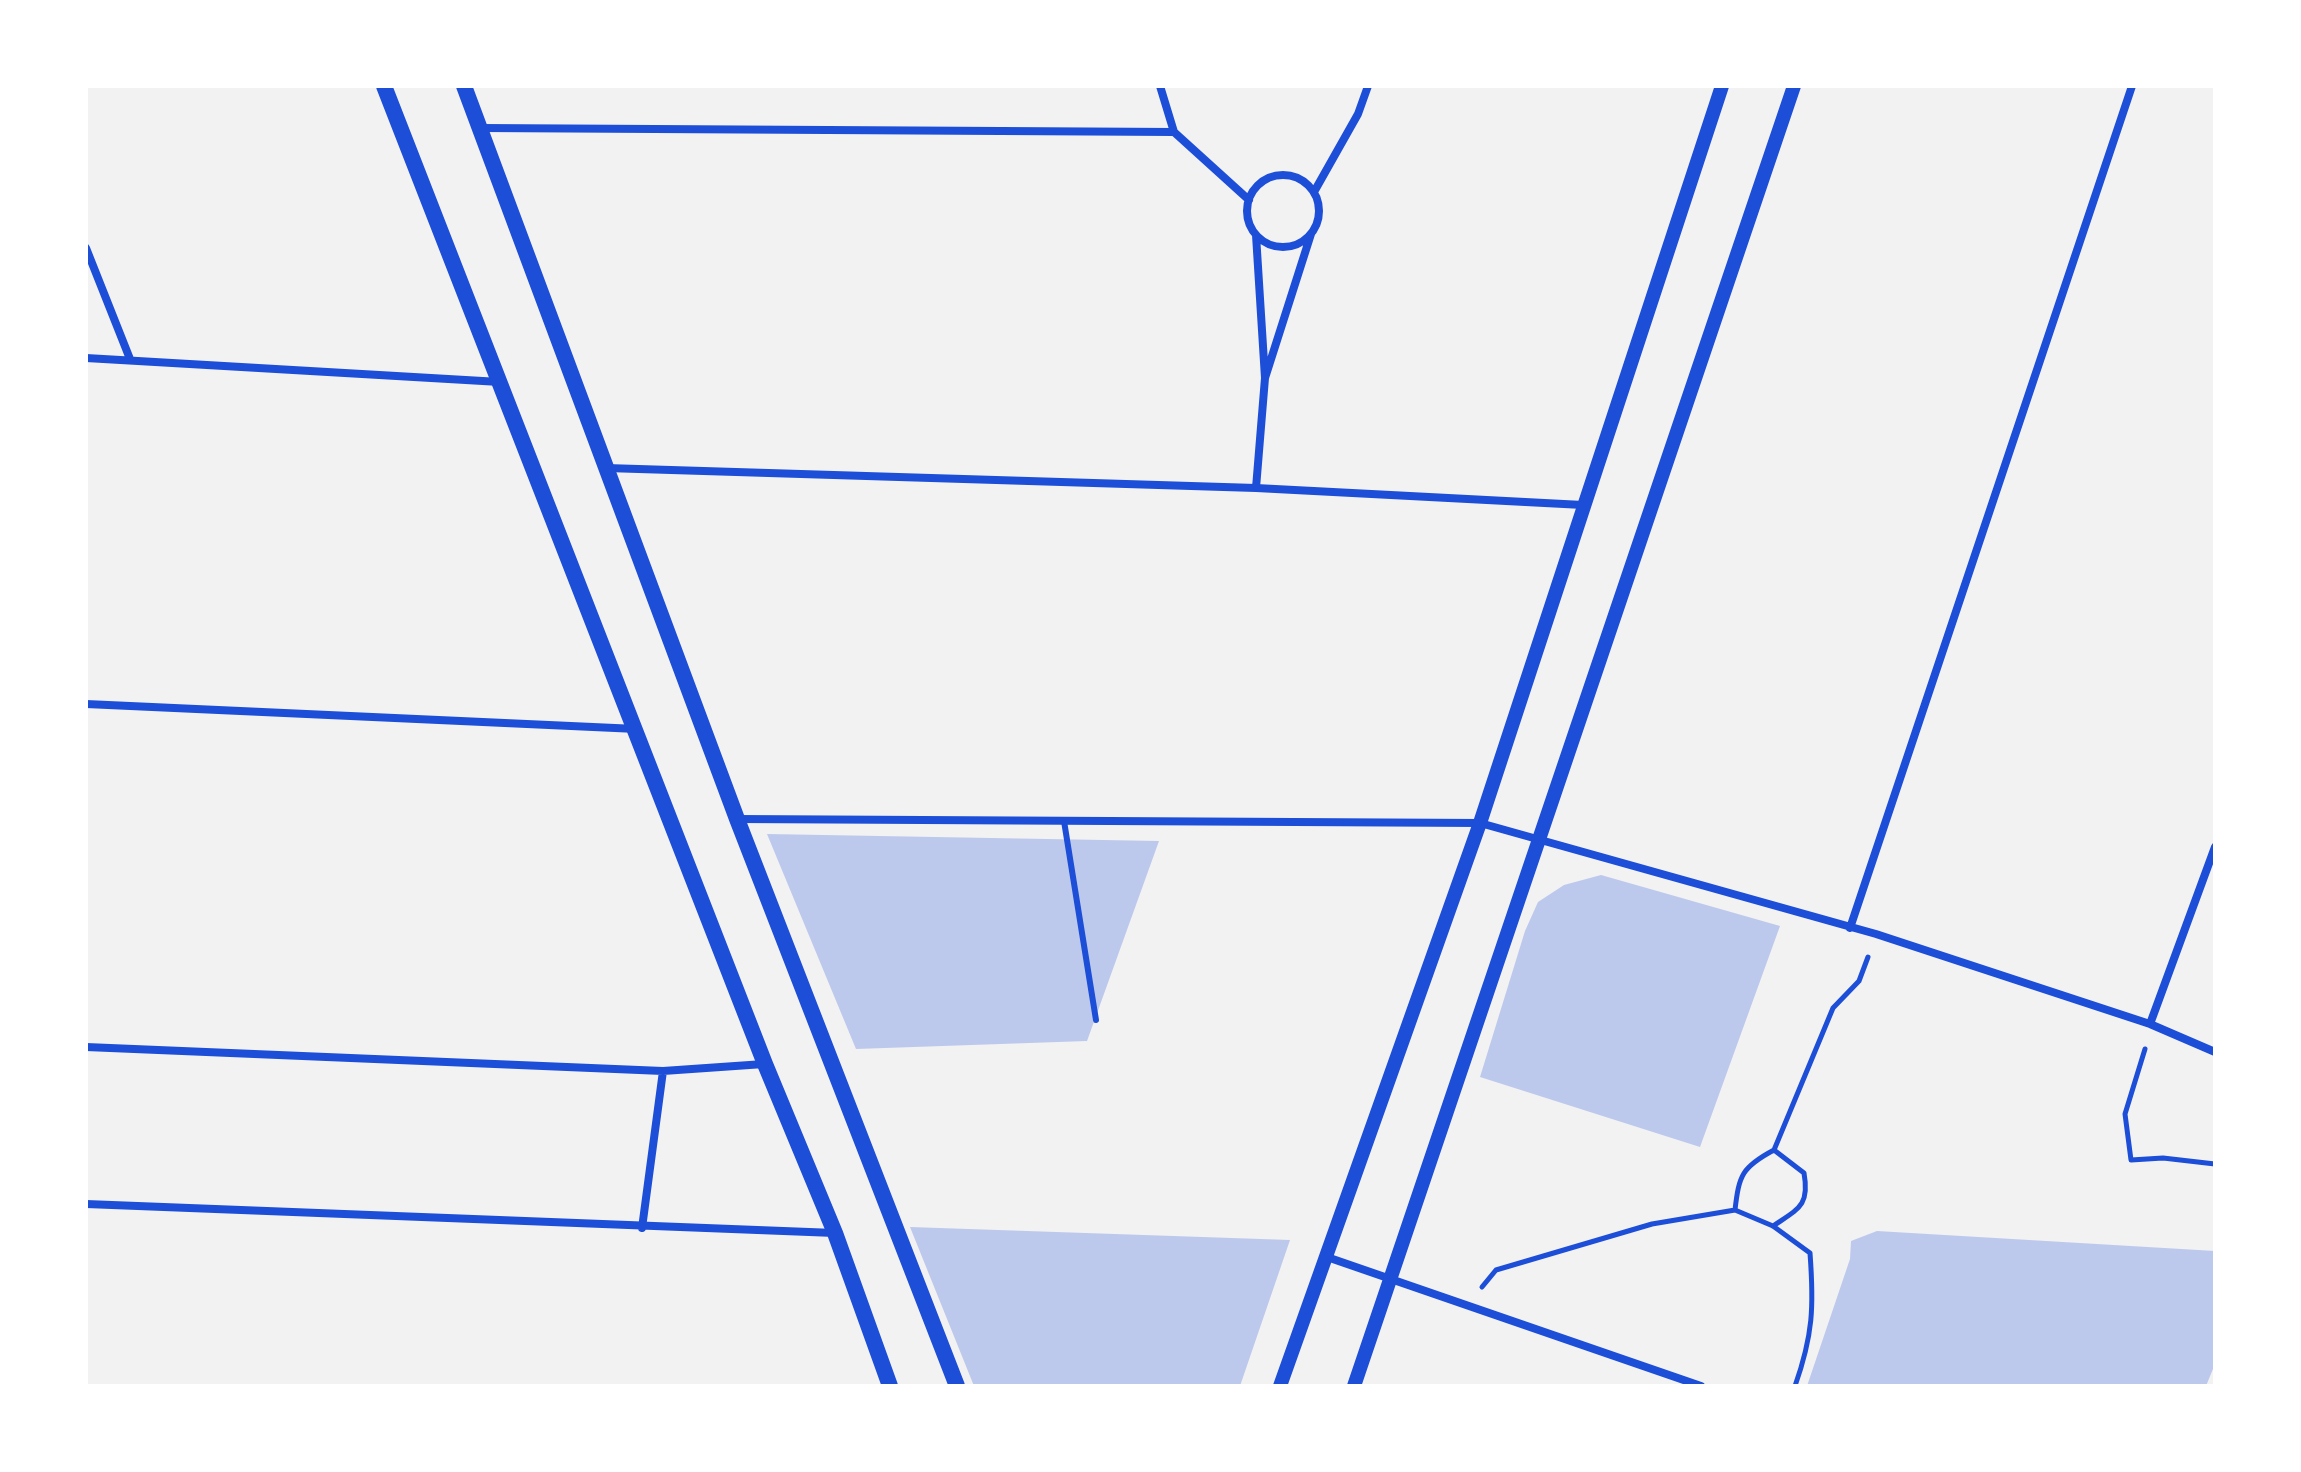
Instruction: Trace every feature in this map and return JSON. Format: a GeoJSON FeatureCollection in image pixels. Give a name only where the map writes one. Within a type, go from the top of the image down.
{"type":"FeatureCollection","features":[{"type":"Feature","properties":{"kind":"main road"},"geometry":{"type":"LineString","coordinates":[[384,86],[765,1064],[835,1233],[890,1386]]}},
{"type":"Feature","properties":{"kind":"main road"},"geometry":{"type":"LineString","coordinates":[[464,86],[737,819],[957,1386]]}},
{"type":"Feature","properties":{"kind":"street"},"geometry":{"type":"LineString","coordinates":[[1160,86],[1174,132],[1249,200]]}},
{"type":"Feature","properties":{"kind":"street"},"geometry":{"type":"LineString","coordinates":[[1314,192],[1358,114],[1368,86]]}},
{"type":"Feature","properties":{"kind":"street"},"geometry":{"type":"LineString","coordinates":[[1280,1386],[1480,823],[1722,86]]}},
{"type":"Feature","properties":{"kind":"street"},"geometry":{"type":"LineString","coordinates":[[1354,1386],[1535,840],[1794,86]]}},
{"type":"Feature","properties":{"kind":"street"},"geometry":{"type":"LineString","coordinates":[[1850,928],[2132,86]]}},
{"type":"Feature","properties":{"kind":"street"},"geometry":{"type":"LineString","coordinates":[[481,128],[1174,132]]}},
{"type":"Feature","properties":{"kind":"street"},"geometry":{"type":"LineString","coordinates":[[1256,488],[1265,378],[1256,235],[1247,212],[1249,200],[1263,182],[1273,177],[1296,178],[1314,192],[1319,214],[1265,378]]}},
{"type":"Feature","properties":{"kind":"street"},"geometry":{"type":"LineString","coordinates":[[1256,235],[1277,247],[1290,247],[1311,234]]}},
{"type":"Feature","properties":{"kind":"street"},"geometry":{"type":"LineString","coordinates":[[86,248],[130,359]]}},
{"type":"Feature","properties":{"kind":"street"},"geometry":{"type":"LineString","coordinates":[[86,358],[501,382]]}},
{"type":"Feature","properties":{"kind":"street"},"geometry":{"type":"LineString","coordinates":[[606,468],[1256,488],[1583,505]]}},
{"type":"Feature","properties":{"kind":"street"},"geometry":{"type":"LineString","coordinates":[[86,704],[637,729]]}},
{"type":"Feature","properties":{"kind":"street"},"geometry":{"type":"LineString","coordinates":[[737,819],[1480,823],[1876,934],[2150,1024],[2215,1052]]}},
{"type":"Feature","properties":{"kind":"street"},"geometry":{"type":"LineString","coordinates":[[2150,1024],[2215,847]]}},
{"type":"Feature","properties":{"kind":"street"},"geometry":{"type":"LineString","coordinates":[[86,1047],[663,1071],[765,1064]]}},
{"type":"Feature","properties":{"kind":"street"},"geometry":{"type":"LineString","coordinates":[[642,1228],[663,1071]]}},
{"type":"Feature","properties":{"kind":"street"},"geometry":{"type":"LineString","coordinates":[[86,1204],[642,1228],[835,1233]]}},
{"type":"Feature","properties":{"kind":"street"},"geometry":{"type":"LineString","coordinates":[[1324,1255],[1701,1386]]}},
{"type":"Feature","properties":{"kind":"lane"},"geometry":{"type":"LineString","coordinates":[[1064,821],[1096,1020]]}},
{"type":"Feature","properties":{"kind":"path"},"geometry":{"type":"LineString","coordinates":[[1735,1210],[1738,1180],[1752,1162],[1774,1150],[1833,1008],[1859,981],[1876,934]]}},
{"type":"Feature","properties":{"kind":"path"},"geometry":{"type":"LineString","coordinates":[[2150,1024],[2125,1114],[2131,1160],[2163,1158],[2215,1164]]}},
{"type":"Feature","properties":{"kind":"path"},"geometry":{"type":"LineString","coordinates":[[1773,1226],[1801,1208],[1807,1192],[1804,1173],[1774,1150]]}},
{"type":"Feature","properties":{"kind":"path"},"geometry":{"type":"LineString","coordinates":[[1469,1304],[1496,1270],[1652,1224],[1735,1210],[1773,1226],[1810,1253],[1813,1300],[1811,1342],[1795,1386]]}},
{"type":"Feature","properties":{"kind":"building"},"geometry":{"type":"Polygon","coordinates":[[[767,834],[1159,841],[1087,1041],[856,1049],[767,834]]]}},
{"type":"Feature","properties":{"kind":"building"},"geometry":{"type":"Polygon","coordinates":[[[1601,875],[1780,926],[1700,1147],[1480,1077],[1525,931],[1538,902],[1564,885],[1601,875]]]}},
{"type":"Feature","properties":{"kind":"building"},"geometry":{"type":"Polygon","coordinates":[[[910,1227],[1290,1240],[1240,1386],[974,1386],[910,1227]]]}},
{"type":"Feature","properties":{"kind":"building"},"geometry":{"type":"Polygon","coordinates":[[[1877,1231],[2215,1251],[2215,1364],[2206,1386],[1807,1386],[1850,1259],[1851,1241],[1877,1231]]]}}]}
